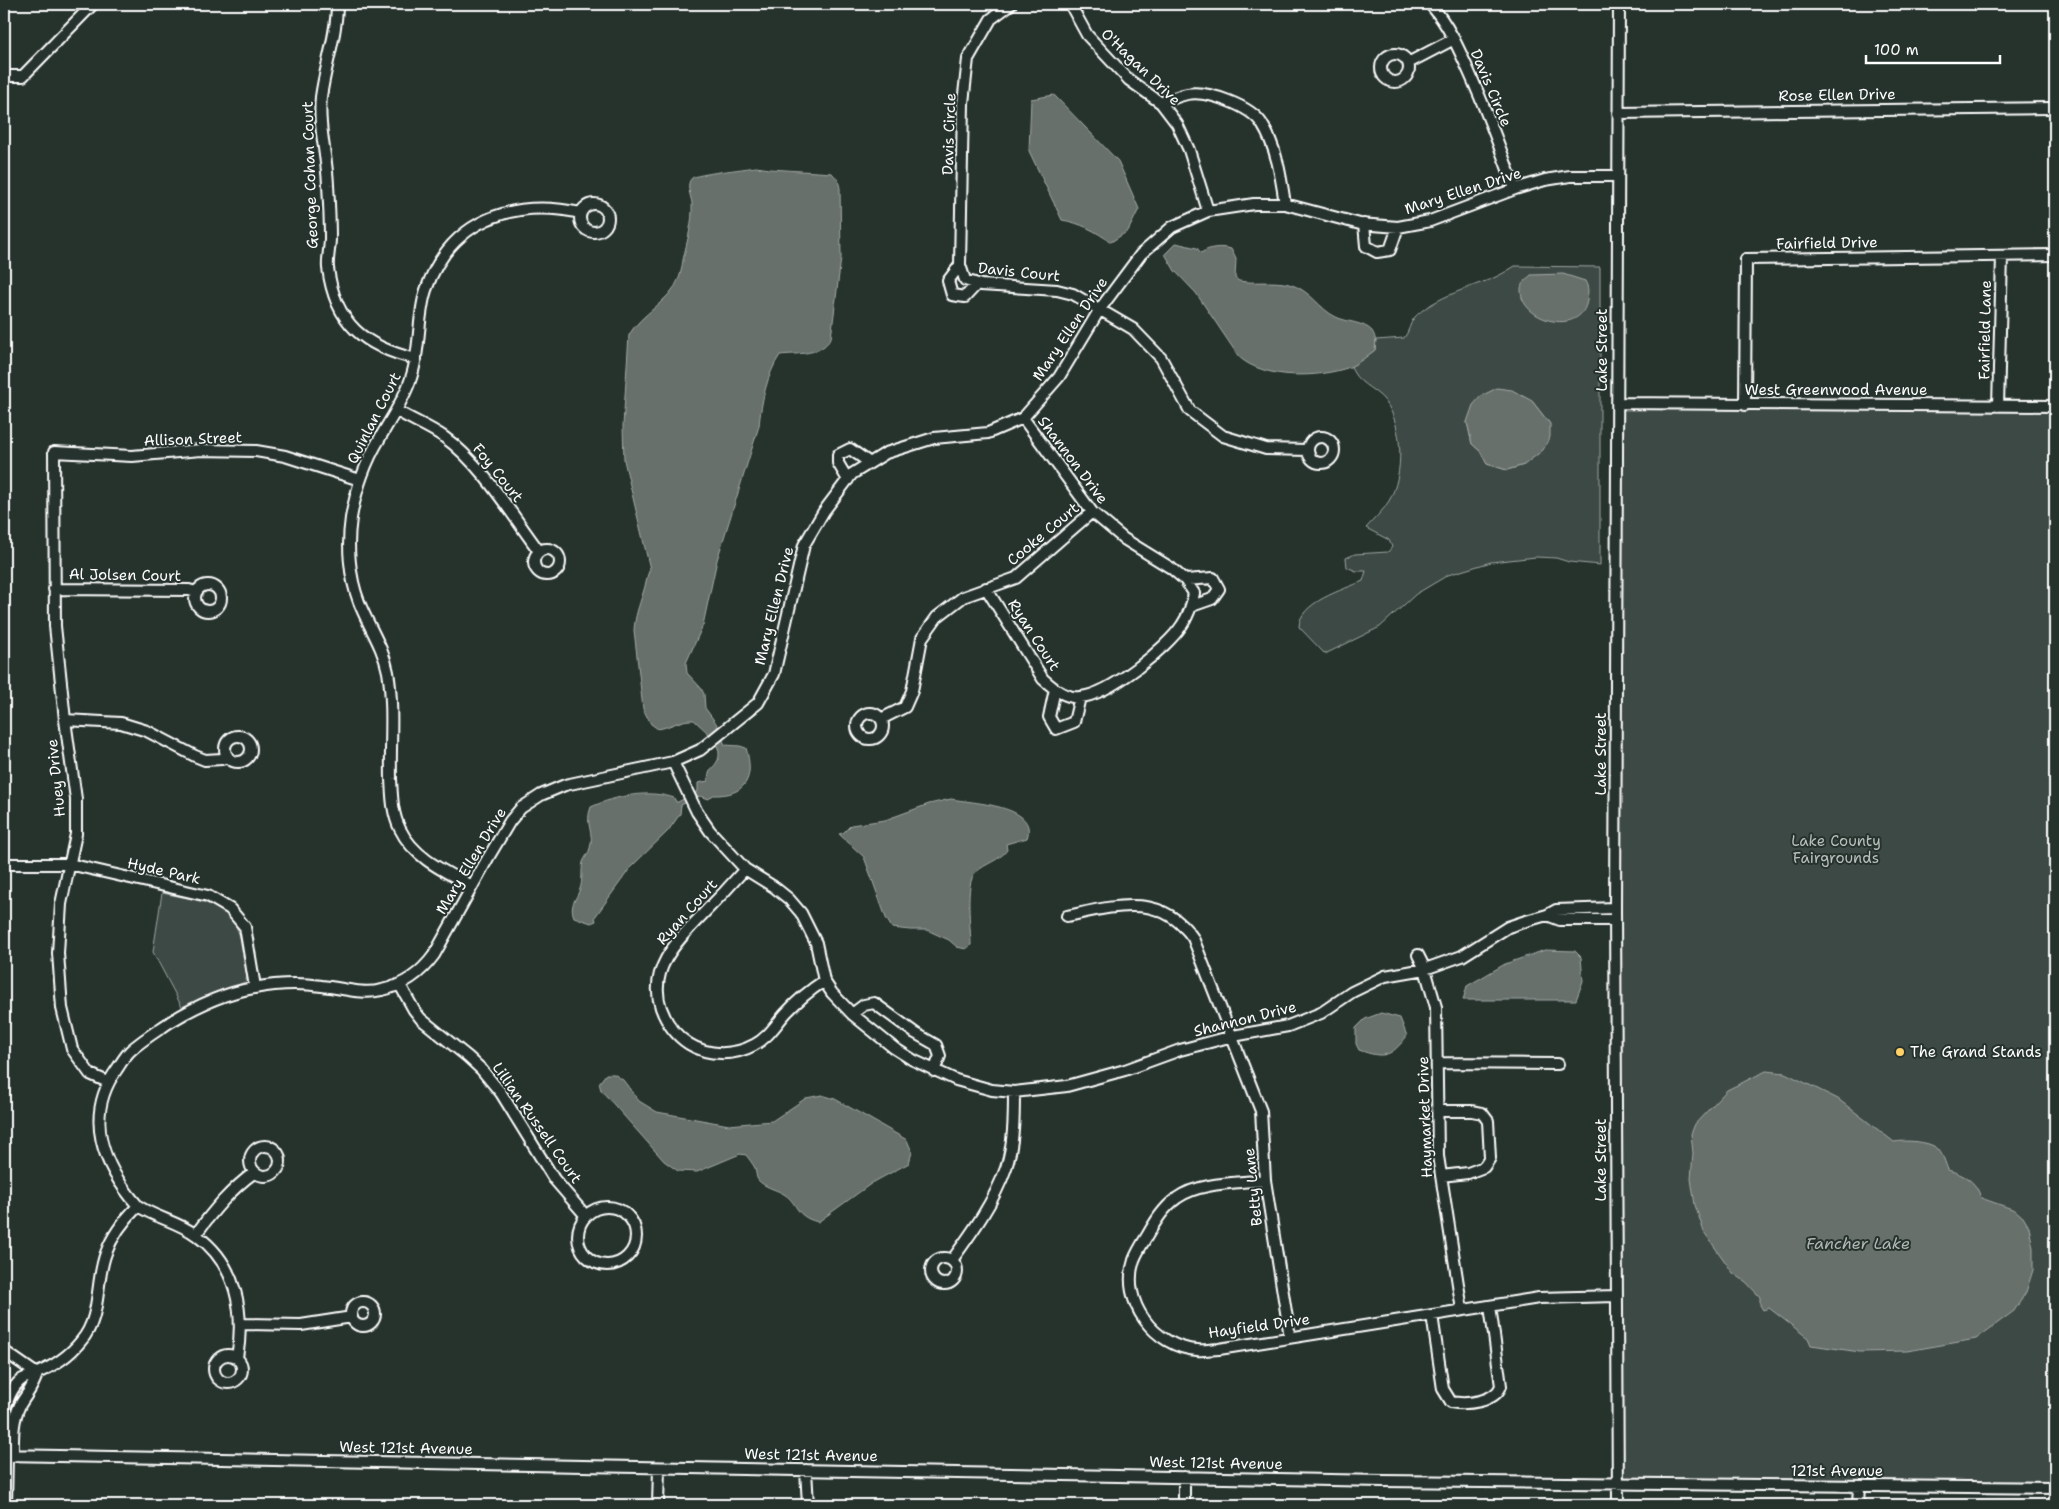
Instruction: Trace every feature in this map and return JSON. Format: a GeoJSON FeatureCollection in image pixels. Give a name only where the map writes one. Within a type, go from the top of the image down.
{"type":"FeatureCollection","features":[{"type":"Feature","properties":{"kind":"street"},"geometry":{"type":"LineString","coordinates":[[4,76],[22,76],[93,4]]}},
{"type":"Feature","properties":{"kind":"street","name":"George Cohan Court"},"geometry":{"type":"LineString","coordinates":[[337,4],[337,24],[330,46],[321,98],[321,124],[327,160],[330,239],[328,267],[334,293],[344,317],[364,338],[392,354],[416,360]]}},
{"type":"Feature","properties":{"kind":"street","name":"Davis Circle"},"geometry":{"type":"LineString","coordinates":[[965,280],[960,265],[963,103],[968,59],[991,19],[1011,4]]}},
{"type":"Feature","properties":{"kind":"street","name":"O'Hagan Drive"},"geometry":{"type":"LineString","coordinates":[[1070,4],[1087,35],[1129,80],[1161,103],[1177,124],[1189,150],[1208,211]]}},
{"type":"Feature","properties":{"kind":"street","name":"Davis Circle"},"geometry":{"type":"LineString","coordinates":[[1430,4],[1439,14],[1454,39],[1486,111],[1515,189]]}},
{"type":"Feature","properties":{"kind":"street","name":"Lake Street"},"geometry":{"type":"LineString","coordinates":[[1618,1505],[1615,908],[1619,4]]}},
{"type":"Feature","properties":{"kind":"street"},"geometry":{"type":"LineString","coordinates":[[1408,62],[1454,39]]}},
{"type":"Feature","properties":{"kind":"street"},"geometry":{"type":"LineString","coordinates":[[1161,103],[1188,94],[1215,96],[1241,106],[1261,122],[1275,151],[1285,204]]}},
{"type":"Feature","properties":{"kind":"street","name":"Rose Ellen Drive"},"geometry":{"type":"LineString","coordinates":[[1618,113],[2055,108]]}},
{"type":"Feature","properties":{"kind":"street","name":"Mary Ellen Drive"},"geometry":{"type":"LineString","coordinates":[[236,1358],[241,1324],[238,1301],[232,1278],[214,1250],[196,1234],[152,1215],[138,1206],[121,1187],[108,1163],[100,1138],[99,1110],[108,1082],[129,1052],[186,1012],[220,997],[255,987],[321,986],[369,992],[400,985],[415,976],[430,961],[510,821],[521,808],[541,795],[566,785],[673,762],[700,750],[758,703],[774,674],[804,545],[824,511],[852,474],[886,453],[934,438],[988,432],[1023,418],[1058,377],[1100,309],[1141,254],[1172,228],[1208,211],[1254,204],[1285,204],[1364,224],[1398,227],[1430,221],[1515,189],[1545,180],[1570,176],[1617,176]]}},
{"type":"Feature","properties":{"kind":"street","name":"Quinlan Court"},"geometry":{"type":"LineString","coordinates":[[472,886],[426,861],[405,839],[396,820],[392,797],[388,673],[378,642],[359,603],[350,567],[351,520],[360,480],[369,458],[397,411],[412,378],[426,291],[452,244],[475,226],[511,210],[544,207],[581,213]]}},
{"type":"Feature","properties":{"kind":"street"},"geometry":{"type":"LineString","coordinates":[[1364,224],[1366,246],[1377,252],[1390,250],[1398,227]]}},
{"type":"Feature","properties":{"kind":"street","name":"Fairfield Drive"},"geometry":{"type":"LineString","coordinates":[[1745,404],[1746,259],[2055,255]]}},
{"type":"Feature","properties":{"kind":"street","name":"Fairfield Lane"},"geometry":{"type":"LineString","coordinates":[[1998,406],[2002,256]]}},
{"type":"Feature","properties":{"kind":"street"},"geometry":{"type":"LineString","coordinates":[[960,265],[948,281],[952,295],[965,296],[977,284]]}},
{"type":"Feature","properties":{"kind":"street","name":"Davis Court"},"geometry":{"type":"LineString","coordinates":[[965,280],[977,284],[1057,290],[1073,294],[1133,329],[1161,358],[1190,411],[1223,436],[1266,449],[1307,450]]}},
{"type":"Feature","properties":{"kind":"street","name":"West Greenwood Avenue"},"geometry":{"type":"LineString","coordinates":[[1617,403],[2055,406]]}},
{"type":"Feature","properties":{"kind":"street","name":"Foy Court"},"geometry":{"type":"LineString","coordinates":[[397,411],[443,436],[462,451],[479,470],[539,551]]}},
{"type":"Feature","properties":{"kind":"street","name":"Shannon Drive"},"geometry":{"type":"LineString","coordinates":[[1023,418],[1092,512],[1124,539],[1154,560],[1172,568],[1185,580],[1194,593],[1192,606]]}},
{"type":"Feature","properties":{"kind":"street"},"geometry":{"type":"LineString","coordinates":[[848,480],[838,462],[838,455],[850,449],[870,463]]}},
{"type":"Feature","properties":{"kind":"street","name":"Allison Street"},"geometry":{"type":"LineString","coordinates":[[54,452],[132,456],[201,450],[256,452],[285,456],[360,480]]}},
{"type":"Feature","properties":{"kind":"street","name":"Huey Drive"},"geometry":{"type":"LineString","coordinates":[[54,452],[56,635],[76,799],[76,834],[62,904],[58,953],[62,1008],[72,1049],[90,1074],[108,1082]]}},
{"type":"Feature","properties":{"kind":"street","name":"Cooke Court"},"geometry":{"type":"LineString","coordinates":[[881,719],[905,707],[912,691],[922,638],[937,617],[963,597],[1016,578],[1092,512]]}},
{"type":"Feature","properties":{"kind":"street"},"geometry":{"type":"LineString","coordinates":[[1055,689],[1049,717],[1056,730],[1074,722],[1080,697],[1102,691],[1121,680],[1170,640],[1182,625],[1192,606],[1212,599],[1219,588],[1213,578],[1185,580]]}},
{"type":"Feature","properties":{"kind":"street","name":"Ryan Court"},"geometry":{"type":"LineString","coordinates":[[986,588],[1044,679],[1055,689],[1068,696],[1080,697]]}},
{"type":"Feature","properties":{"kind":"street","name":"Al Jolsen Court"},"geometry":{"type":"LineString","coordinates":[[54,589],[189,590],[196,592]]}},
{"type":"Feature","properties":{"kind":"street"},"geometry":{"type":"LineString","coordinates":[[65,720],[121,723],[147,730],[205,760],[222,759],[227,756]]}},
{"type":"Feature","properties":{"kind":"street","name":"Shannon Drive"},"geometry":{"type":"LineString","coordinates":[[673,762],[685,790],[710,831],[745,869],[774,887],[789,899],[801,913],[816,943],[824,981],[832,994],[852,1014],[894,1048],[934,1071],[974,1086],[1014,1092],[1067,1086],[1125,1070],[1180,1050],[1233,1036],[1288,1026],[1321,1013],[1352,992],[1385,976],[1425,969],[1462,956],[1508,927],[1547,915],[1556,910],[1615,908]]}},
{"type":"Feature","properties":{"kind":"street","name":"Hyde Park"},"geometry":{"type":"LineString","coordinates":[[4,864],[69,864],[208,896],[230,909],[245,927],[255,987]]}},
{"type":"Feature","properties":{"kind":"street","name":"Ryan Court"},"geometry":{"type":"LineString","coordinates":[[745,869],[681,938],[670,951],[662,966],[658,993],[664,1016],[670,1025],[687,1043],[699,1049],[721,1053],[741,1051],[755,1045],[765,1037],[799,999],[824,981]]}},
{"type":"Feature","properties":{"kind":"street","name":"Betty Lane"},"geometry":{"type":"LineString","coordinates":[[1068,916],[1114,906],[1137,906],[1168,913],[1184,924],[1193,938],[1261,1110],[1265,1180],[1290,1337]]}},
{"type":"Feature","properties":{"kind":"street","name":"Shannon Drive"},"geometry":{"type":"LineString","coordinates":[[1547,915],[1560,920],[1615,920]]}},
{"type":"Feature","properties":{"kind":"street","name":"Haymarket Drive"},"geometry":{"type":"LineString","coordinates":[[1418,955],[1425,969],[1436,1007],[1439,1110],[1438,1156],[1462,1310]]}},
{"type":"Feature","properties":{"kind":"street","name":"Lillian Russell Court"},"geometry":{"type":"LineString","coordinates":[[400,985],[414,1010],[422,1019],[481,1069],[501,1093],[554,1179],[586,1216]]}},
{"type":"Feature","properties":{"kind":"street"},"geometry":{"type":"LineString","coordinates":[[852,1014],[864,1004],[874,1003],[914,1033],[936,1045],[940,1056],[934,1071]]}},
{"type":"Feature","properties":{"kind":"street"},"geometry":{"type":"LineString","coordinates":[[1438,1063],[1558,1064]]}},
{"type":"Feature","properties":{"kind":"street"},"geometry":{"type":"LineString","coordinates":[[952,1260],[990,1205],[1006,1166],[1014,1125],[1014,1092]]}},
{"type":"Feature","properties":{"kind":"street"},"geometry":{"type":"LineString","coordinates":[[1439,1110],[1472,1110],[1482,1113],[1488,1121],[1490,1158],[1484,1167],[1468,1173],[1441,1176]]}},
{"type":"Feature","properties":{"kind":"street"},"geometry":{"type":"LineString","coordinates":[[196,1234],[212,1212],[240,1182],[255,1172]]}},
{"type":"Feature","properties":{"kind":"street","name":"Hayfield Drive"},"geometry":{"type":"LineString","coordinates":[[1265,1180],[1200,1188],[1178,1197],[1165,1208],[1140,1248],[1133,1267],[1132,1291],[1136,1305],[1148,1325],[1159,1336],[1176,1346],[1196,1350],[1219,1349],[1555,1296],[1617,1296]]}},
{"type":"Feature","properties":{"kind":"street"},"geometry":{"type":"LineString","coordinates":[[4,1413],[12,1392],[21,1380],[37,1374],[66,1356],[83,1340],[96,1311],[98,1290],[106,1252],[120,1227],[138,1206]]}},
{"type":"Feature","properties":{"kind":"street"},"geometry":{"type":"LineString","coordinates":[[603,1208],[622,1211],[629,1217],[636,1235],[635,1245],[631,1253],[624,1260],[606,1266],[596,1264],[588,1259],[578,1243],[580,1224],[586,1216],[593,1211],[603,1208]]}},
{"type":"Feature","properties":{"kind":"street"},"geometry":{"type":"LineString","coordinates":[[1432,1315],[1443,1389],[1451,1402],[1458,1404],[1491,1398],[1498,1393],[1501,1386],[1490,1306]]}},
{"type":"Feature","properties":{"kind":"street"},"geometry":{"type":"LineString","coordinates":[[241,1324],[301,1326],[352,1317]]}},
{"type":"Feature","properties":{"kind":"street"},"geometry":{"type":"LineString","coordinates":[[4,1352],[37,1374]]}},
{"type":"Feature","properties":{"kind":"street"},"geometry":{"type":"LineString","coordinates":[[6,1505],[8,1455],[16,1416],[20,1406],[34,1386],[37,1374]]}},
{"type":"Feature","properties":{"kind":"street","name":"West 121st Avenue"},"geometry":{"type":"LineString","coordinates":[[8,1455],[1618,1485]]}},
{"type":"Feature","properties":{"kind":"street"},"geometry":{"type":"LineString","coordinates":[[658,1505],[659,1468]]}},
{"type":"Feature","properties":{"kind":"street"},"geometry":{"type":"LineString","coordinates":[[806,1470],[808,1505]]}},
{"type":"Feature","properties":{"kind":"street"},"geometry":{"type":"LineString","coordinates":[[1184,1477],[1184,1505]]}},
{"type":"Feature","properties":{"kind":"street","name":"121st Avenue"},"geometry":{"type":"LineString","coordinates":[[1618,1485],[2055,1488]]}},
{"type":"Feature","properties":{"kind":"street"},"geometry":{"type":"LineString","coordinates":[[1858,1505],[1859,1486]]}},
{"type":"Feature","properties":{"kind":"green space"},"geometry":{"type":"Polygon","coordinates":[[[1515,266],[1600,267],[1600,565],[1536,557],[1491,562],[1448,575],[1416,594],[1380,627],[1325,654],[1299,627],[1301,618],[1314,604],[1324,598],[1363,581],[1366,571],[1356,571],[1347,567],[1346,558],[1355,554],[1388,552],[1392,547],[1389,540],[1366,528],[1387,505],[1394,490],[1399,465],[1399,437],[1396,424],[1385,401],[1357,377],[1351,366],[1375,350],[1376,340],[1404,338],[1414,318],[1430,305],[1494,278],[1515,266]],[[1532,401],[1467,422],[1472,444],[1480,451],[1487,464],[1507,470],[1524,465],[1550,424],[1532,401]]]}},
{"type":"Feature","properties":{"kind":"green space","name":"Lake County Fairgrounds"},"geometry":{"type":"Polygon","coordinates":[[[1616,403],[2055,404],[2055,1490],[1618,1485],[1616,403]]]}},
{"type":"Feature","properties":{"kind":"green space"},"geometry":{"type":"Polygon","coordinates":[[[162,893],[206,903],[225,913],[233,921],[243,948],[247,977],[245,982],[182,1007],[153,952],[162,893]]]}},
{"type":"Feature","properties":{"kind":"water"},"geometry":{"type":"Polygon","coordinates":[[[1054,95],[1118,161],[1139,209],[1128,231],[1111,242],[1088,228],[1062,220],[1029,151],[1031,99],[1054,95]]]}},
{"type":"Feature","properties":{"kind":"water"},"geometry":{"type":"Polygon","coordinates":[[[756,167],[832,173],[838,180],[840,188],[841,258],[831,338],[827,344],[815,351],[780,355],[768,380],[759,426],[717,560],[703,625],[686,663],[687,673],[701,688],[704,694],[705,708],[716,723],[725,745],[746,748],[749,759],[748,776],[745,783],[733,792],[713,795],[709,799],[700,796],[681,805],[680,814],[668,831],[631,867],[595,917],[596,921],[591,923],[574,917],[572,909],[581,886],[583,862],[589,852],[591,842],[589,813],[591,807],[621,797],[643,794],[664,795],[674,798],[678,802],[698,791],[698,783],[708,781],[710,771],[718,760],[718,748],[712,737],[694,720],[658,729],[651,724],[643,709],[634,630],[637,611],[650,569],[624,460],[623,426],[629,335],[634,327],[669,294],[679,278],[692,218],[690,181],[696,176],[756,167]]]}},
{"type":"Feature","properties":{"kind":"water"},"geometry":{"type":"Polygon","coordinates":[[[1176,243],[1197,248],[1201,253],[1208,249],[1231,249],[1236,259],[1235,278],[1239,281],[1283,283],[1297,287],[1330,314],[1369,328],[1375,338],[1375,350],[1350,367],[1308,375],[1277,373],[1263,370],[1250,364],[1239,357],[1196,293],[1175,271],[1165,254],[1176,243]]]}},
{"type":"Feature","properties":{"kind":"water"},"geometry":{"type":"Polygon","coordinates":[[[1563,274],[1585,281],[1588,292],[1587,300],[1583,310],[1577,317],[1557,322],[1536,314],[1528,307],[1522,298],[1521,288],[1531,275],[1563,274]]]}},
{"type":"Feature","properties":{"kind":"water"},"geometry":{"type":"Polygon","coordinates":[[[1497,388],[1512,390],[1532,401],[1550,424],[1550,437],[1543,450],[1524,465],[1507,470],[1487,464],[1480,451],[1472,444],[1467,422],[1473,405],[1481,396],[1497,388]]]}},
{"type":"Feature","properties":{"kind":"water"},"geometry":{"type":"Polygon","coordinates":[[[951,799],[987,804],[1014,812],[1023,819],[1028,827],[1027,838],[1006,844],[1007,850],[1004,854],[980,869],[972,877],[969,895],[971,945],[966,949],[957,947],[949,940],[927,930],[892,928],[886,918],[864,857],[839,834],[843,833],[851,825],[885,820],[929,804],[951,799]]]}},
{"type":"Feature","properties":{"kind":"water"},"geometry":{"type":"Polygon","coordinates":[[[1545,950],[1575,951],[1581,957],[1583,981],[1576,1000],[1463,1000],[1467,986],[1505,964],[1545,950]]]}},
{"type":"Feature","properties":{"kind":"water"},"geometry":{"type":"Polygon","coordinates":[[[1381,1013],[1400,1018],[1407,1036],[1396,1048],[1386,1054],[1375,1055],[1359,1050],[1356,1044],[1356,1028],[1365,1019],[1381,1013]]]}},
{"type":"Feature","properties":{"kind":"water","name":"Fancher Lake"},"geometry":{"type":"Polygon","coordinates":[[[1766,1071],[1785,1073],[1838,1099],[1894,1142],[1916,1142],[1937,1148],[1944,1158],[1948,1170],[1960,1174],[1973,1183],[1981,1198],[2015,1210],[2023,1217],[2029,1227],[2033,1248],[2033,1270],[2026,1292],[2014,1311],[1976,1339],[1907,1351],[1860,1352],[1811,1345],[1808,1338],[1769,1308],[1763,1310],[1760,1305],[1760,1297],[1746,1282],[1733,1273],[1704,1232],[1695,1205],[1691,1179],[1693,1153],[1691,1134],[1695,1124],[1727,1090],[1766,1071]]]}},
{"type":"Feature","properties":{"kind":"water"},"geometry":{"type":"Polygon","coordinates":[[[606,1074],[614,1074],[623,1080],[639,1101],[657,1112],[729,1125],[772,1121],[806,1098],[822,1095],[835,1099],[907,1140],[912,1152],[909,1163],[872,1183],[818,1222],[800,1213],[791,1200],[782,1193],[760,1182],[757,1179],[755,1168],[746,1155],[740,1154],[697,1172],[678,1171],[664,1161],[601,1090],[599,1083],[606,1074]]]}},
{"type":"Feature","properties":{"kind":"place","name":"The Grand Stands"},"geometry":{"type":"Point","coordinates":[1900,1052]}}]}
